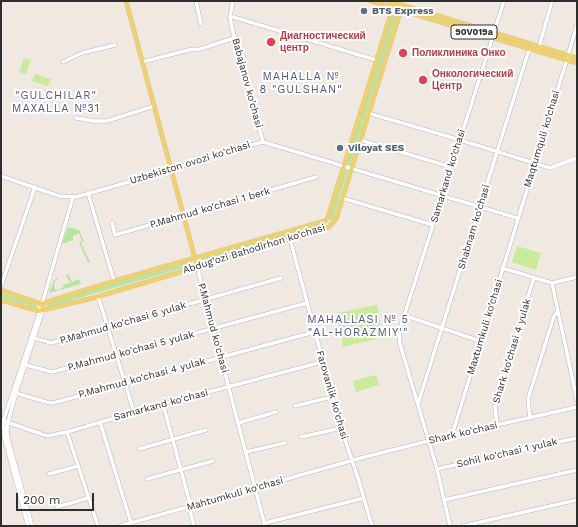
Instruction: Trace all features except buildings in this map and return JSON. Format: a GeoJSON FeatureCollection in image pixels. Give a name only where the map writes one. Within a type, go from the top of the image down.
{"type":"FeatureCollection","features":[{"type":"Feature","properties":{"kind":"main road","name":"P.Mahmud ko'chasi"},"geometry":{"type":"LineString","coordinates":[[126,1],[154,106],[168,170],[183,215],[197,266]]}},
{"type":"Feature","properties":{"kind":"main road","name":"90V019a"},"geometry":{"type":"LineString","coordinates":[[371,1],[539,47],[567,57],[577,63]]}},
{"type":"Feature","properties":{"kind":"main road","name":"90V019a"},"geometry":{"type":"LineString","coordinates":[[393,1],[493,34],[531,49],[577,58]]}},
{"type":"Feature","properties":{"kind":"main road","name":"Abdug’ozi Bahodirhon ko’chasi"},"geometry":{"type":"LineString","coordinates":[[42,304],[114,281],[325,221],[328,217],[344,166],[393,1]]}},
{"type":"Feature","properties":{"kind":"main road","name":"Abdug’ozi Bahodirhon ko’chasi"},"geometry":{"type":"LineString","coordinates":[[42,311],[98,296],[329,227],[336,219],[402,3]]}},
{"type":"Feature","properties":{"kind":"main road"},"geometry":{"type":"LineString","coordinates":[[1,290],[42,304],[42,311],[1,300]]}},
{"type":"Feature","properties":{"kind":"street"},"geometry":{"type":"LineString","coordinates":[[196,1],[201,24]]}},
{"type":"Feature","properties":{"kind":"street","name":"Babajanov ko'chasi"},"geometry":{"type":"LineString","coordinates":[[233,1],[230,17],[234,38],[263,142]]}},
{"type":"Feature","properties":{"kind":"street","name":"Samarkand ko’chasi"},"geometry":{"type":"LineString","coordinates":[[403,315],[504,1]]}},
{"type":"Feature","properties":{"kind":"street"},"geometry":{"type":"LineString","coordinates":[[539,47],[552,1]]}},
{"type":"Feature","properties":{"kind":"street"},"geometry":{"type":"LineString","coordinates":[[230,17],[233,16],[376,60]]}},
{"type":"Feature","properties":{"kind":"street","name":"Maqtumquli ko'chasi"},"geometry":{"type":"LineString","coordinates":[[517,218],[577,25]]}},
{"type":"Feature","properties":{"kind":"street"},"geometry":{"type":"LineString","coordinates":[[142,62],[162,56],[200,49],[234,38]]}},
{"type":"Feature","properties":{"kind":"street"},"geometry":{"type":"LineString","coordinates":[[63,62],[82,53],[115,45]]}},
{"type":"Feature","properties":{"kind":"street","name":"Shabnam ko’chasi"},"geometry":{"type":"LineString","coordinates":[[418,405],[528,53],[531,49]]}},
{"type":"Feature","properties":{"kind":"street"},"geometry":{"type":"LineString","coordinates":[[76,118],[94,121],[108,121],[154,106]]}},
{"type":"Feature","properties":{"kind":"street"},"geometry":{"type":"LineString","coordinates":[[368,113],[550,168],[577,158]]}},
{"type":"Feature","properties":{"kind":"street"},"geometry":{"type":"LineString","coordinates":[[360,140],[451,166]]}},
{"type":"Feature","properties":{"kind":"street","name":"Uzbekiston ovozi ko'chasi"},"geometry":{"type":"LineString","coordinates":[[1,176],[59,196],[72,197],[263,142],[517,218]]}},
{"type":"Feature","properties":{"kind":"street","name":"P.Mahmud ko'chasi 1 berk"},"geometry":{"type":"LineString","coordinates":[[112,223],[115,235],[316,177]]}},
{"type":"Feature","properties":{"kind":"street"},"geometry":{"type":"LineString","coordinates":[[1,286],[35,187]]}},
{"type":"Feature","properties":{"kind":"street"},"geometry":{"type":"LineString","coordinates":[[88,193],[114,281]]}},
{"type":"Feature","properties":{"kind":"street"},"geometry":{"type":"LineString","coordinates":[[42,304],[72,197]]}},
{"type":"Feature","properties":{"kind":"street"},"geometry":{"type":"LineString","coordinates":[[342,198],[433,225]]}},
{"type":"Feature","properties":{"kind":"street","name":"Mаxtumkuli ko'chasi"},"geometry":{"type":"LineString","coordinates":[[452,435],[517,218]]}},
{"type":"Feature","properties":{"kind":"street"},"geometry":{"type":"LineString","coordinates":[[325,221],[329,227]]}},
{"type":"Feature","properties":{"kind":"street","name":"Farovanlik ko'chasi"},"geometry":{"type":"LineString","coordinates":[[290,239],[322,362],[351,462],[372,526]]}},
{"type":"Feature","properties":{"kind":"street","name":"P.Mahmud ko'chasi"},"geometry":{"type":"LineString","coordinates":[[197,266],[265,525]]}},
{"type":"Feature","properties":{"kind":"street"},"geometry":{"type":"LineString","coordinates":[[502,268],[552,283],[577,277]]}},
{"type":"Feature","properties":{"kind":"street","name":"Shark ko'chasi 4 yulak"},"geometry":{"type":"LineString","coordinates":[[497,425],[495,406],[534,277]]}},
{"type":"Feature","properties":{"kind":"street","name":"P.Mahmud ko'chasi 6 yulak"},"geometry":{"type":"LineString","coordinates":[[34,338],[51,343],[281,278]]}},
{"type":"Feature","properties":{"kind":"street"},"geometry":{"type":"LineString","coordinates":[[552,283],[577,400]]}},
{"type":"Feature","properties":{"kind":"street"},"geometry":{"type":"LineString","coordinates":[[98,296],[134,412]]}},
{"type":"Feature","properties":{"kind":"street","name":"P.Mahmud ko'chasi 5 yulak"},"geometry":{"type":"LineString","coordinates":[[26,365],[52,372],[307,303]]}},
{"type":"Feature","properties":{"kind":"street"},"geometry":{"type":"LineString","coordinates":[[32,526],[7,434],[8,422],[16,393],[42,311]]}},
{"type":"Feature","properties":{"kind":"street"},"geometry":{"type":"LineString","coordinates":[[1,428],[2,420],[42,311]]}},
{"type":"Feature","properties":{"kind":"street"},"geometry":{"type":"LineString","coordinates":[[530,418],[528,399],[554,316],[558,311]]}},
{"type":"Feature","properties":{"kind":"street"},"geometry":{"type":"LineString","coordinates":[[450,526],[437,469],[399,338],[403,315],[480,341]]}},
{"type":"Feature","properties":{"kind":"street","name":"P.Mahmud ko'chasi 4 yulak"},"geometry":{"type":"LineString","coordinates":[[16,393],[53,403],[221,356],[314,332]]}},
{"type":"Feature","properties":{"kind":"street","name":"Samarkand ko'chasi"},"geometry":{"type":"LineString","coordinates":[[2,420],[47,436],[67,432],[163,404],[322,362]]}},
{"type":"Feature","properties":{"kind":"street"},"geometry":{"type":"LineString","coordinates":[[295,406],[332,397]]}},
{"type":"Feature","properties":{"kind":"street"},"geometry":{"type":"LineString","coordinates":[[163,404],[194,526]]}},
{"type":"Feature","properties":{"kind":"street","name":"Shark ko'chasi"},"geometry":{"type":"LineString","coordinates":[[351,462],[452,435],[577,407]]}},
{"type":"Feature","properties":{"kind":"street"},"geometry":{"type":"LineString","coordinates":[[238,423],[276,412]]}},
{"type":"Feature","properties":{"kind":"street"},"geometry":{"type":"LineString","coordinates":[[2,420],[4,436],[28,526]]}},
{"type":"Feature","properties":{"kind":"street"},"geometry":{"type":"LineString","coordinates":[[100,422],[131,523]]}},
{"type":"Feature","properties":{"kind":"street"},"geometry":{"type":"LineString","coordinates":[[302,437],[341,428]]}},
{"type":"Feature","properties":{"kind":"street"},"geometry":{"type":"LineString","coordinates":[[139,449],[206,430]]}},
{"type":"Feature","properties":{"kind":"street"},"geometry":{"type":"LineString","coordinates":[[67,432],[98,526]]}},
{"type":"Feature","properties":{"kind":"street","name":"Sohil ko'chasi 1 yulak"},"geometry":{"type":"LineString","coordinates":[[437,469],[577,438]]}},
{"type":"Feature","properties":{"kind":"street"},"geometry":{"type":"LineString","coordinates":[[246,452],[285,443]]}},
{"type":"Feature","properties":{"kind":"street"},"geometry":{"type":"LineString","coordinates":[[147,479],[213,462]]}},
{"type":"Feature","properties":{"kind":"street","name":"Mahtumkuli ko'chasi"},"geometry":{"type":"LineString","coordinates":[[120,526],[351,462]]}},
{"type":"Feature","properties":{"kind":"street"},"geometry":{"type":"LineString","coordinates":[[49,474],[78,466]]}},
{"type":"Feature","properties":{"kind":"street"},"geometry":{"type":"LineString","coordinates":[[444,500],[577,470]]}},
{"type":"Feature","properties":{"kind":"street"},"geometry":{"type":"LineString","coordinates":[[58,507],[88,498]]}},
{"type":"Feature","properties":{"kind":"street"},"geometry":{"type":"LineString","coordinates":[[265,525],[364,498]]}},
{"type":"Feature","properties":{"kind":"street"},"geometry":{"type":"LineString","coordinates":[[463,526],[577,500]]}},
{"type":"Feature","properties":{"kind":"green space"},"geometry":{"type":"Polygon","coordinates":[[[393,12],[397,14],[349,165],[346,164],[393,12]]]}},
{"type":"Feature","properties":{"kind":"green space"},"geometry":{"type":"Polygon","coordinates":[[[24,58],[31,60],[26,74],[19,72],[24,58]]]}},
{"type":"Feature","properties":{"kind":"green space"},"geometry":{"type":"Polygon","coordinates":[[[35,74],[51,79],[48,86],[32,81],[35,74]]]}},
{"type":"Feature","properties":{"kind":"green space"},"geometry":{"type":"Polygon","coordinates":[[[344,169],[348,170],[333,219],[331,220],[328,218],[344,169]]]}},
{"type":"Feature","properties":{"kind":"green space"},"geometry":{"type":"Polygon","coordinates":[[[319,224],[319,228],[203,261],[202,258],[319,224]]]}},
{"type":"Feature","properties":{"kind":"green space"},"geometry":{"type":"Polygon","coordinates":[[[68,227],[79,230],[84,241],[81,243],[90,262],[88,263],[79,242],[82,241],[79,233],[73,236],[73,240],[62,244],[68,227]]]}},
{"type":"Feature","properties":{"kind":"green space"},"geometry":{"type":"Polygon","coordinates":[[[517,246],[541,253],[536,270],[512,262],[517,246]]]}},
{"type":"Feature","properties":{"kind":"green space"},"geometry":{"type":"Polygon","coordinates":[[[189,262],[190,266],[48,307],[47,303],[189,262]]]}},
{"type":"Feature","properties":{"kind":"green space"},"geometry":{"type":"Polygon","coordinates":[[[68,274],[72,282],[79,279],[81,284],[49,293],[54,280],[58,278],[55,281],[55,289],[59,290],[64,284],[69,283],[71,285],[66,275],[68,274]]]}},
{"type":"Feature","properties":{"kind":"green space"},"geometry":{"type":"Polygon","coordinates":[[[1,293],[36,304],[37,308],[1,297],[1,293]]]}},
{"type":"Feature","properties":{"kind":"green space"},"geometry":{"type":"Polygon","coordinates":[[[377,305],[383,337],[343,347],[336,313],[377,305]]]}},
{"type":"Feature","properties":{"kind":"green space"},"geometry":{"type":"Polygon","coordinates":[[[376,375],[379,385],[356,392],[353,381],[376,375]]]}},
{"type":"Feature","properties":{"kind":"place","name":"BTS Express"},"geometry":{"type":"Point","coordinates":[364,11]}},
{"type":"Feature","properties":{"kind":"place","name":"Диагностический центр"},"geometry":{"type":"Point","coordinates":[271,42]}},
{"type":"Feature","properties":{"kind":"place","name":"Поликлиника Онко"},"geometry":{"type":"Point","coordinates":[403,53]}},
{"type":"Feature","properties":{"kind":"place","name":"Онкологический Центр"},"geometry":{"type":"Point","coordinates":[423,80]}},
{"type":"Feature","properties":{"kind":"place","name":"Viloyat SES"},"geometry":{"type":"Point","coordinates":[340,148]}},
{"type":"Feature","properties":{"kind":"district","name":"MAHALLA № 8 \"GULSHAN\""},"geometry":{"type":"Point","coordinates":[301,83]}},
{"type":"Feature","properties":{"kind":"district","name":"\"GULCHILAR\" MAXALLA №31"},"geometry":{"type":"Point","coordinates":[56,102]}},
{"type":"Feature","properties":{"kind":"district","name":"MAHALLASI № 5 \"АL-HORAZMIY'\""},"geometry":{"type":"Point","coordinates":[358,326]}}]}
